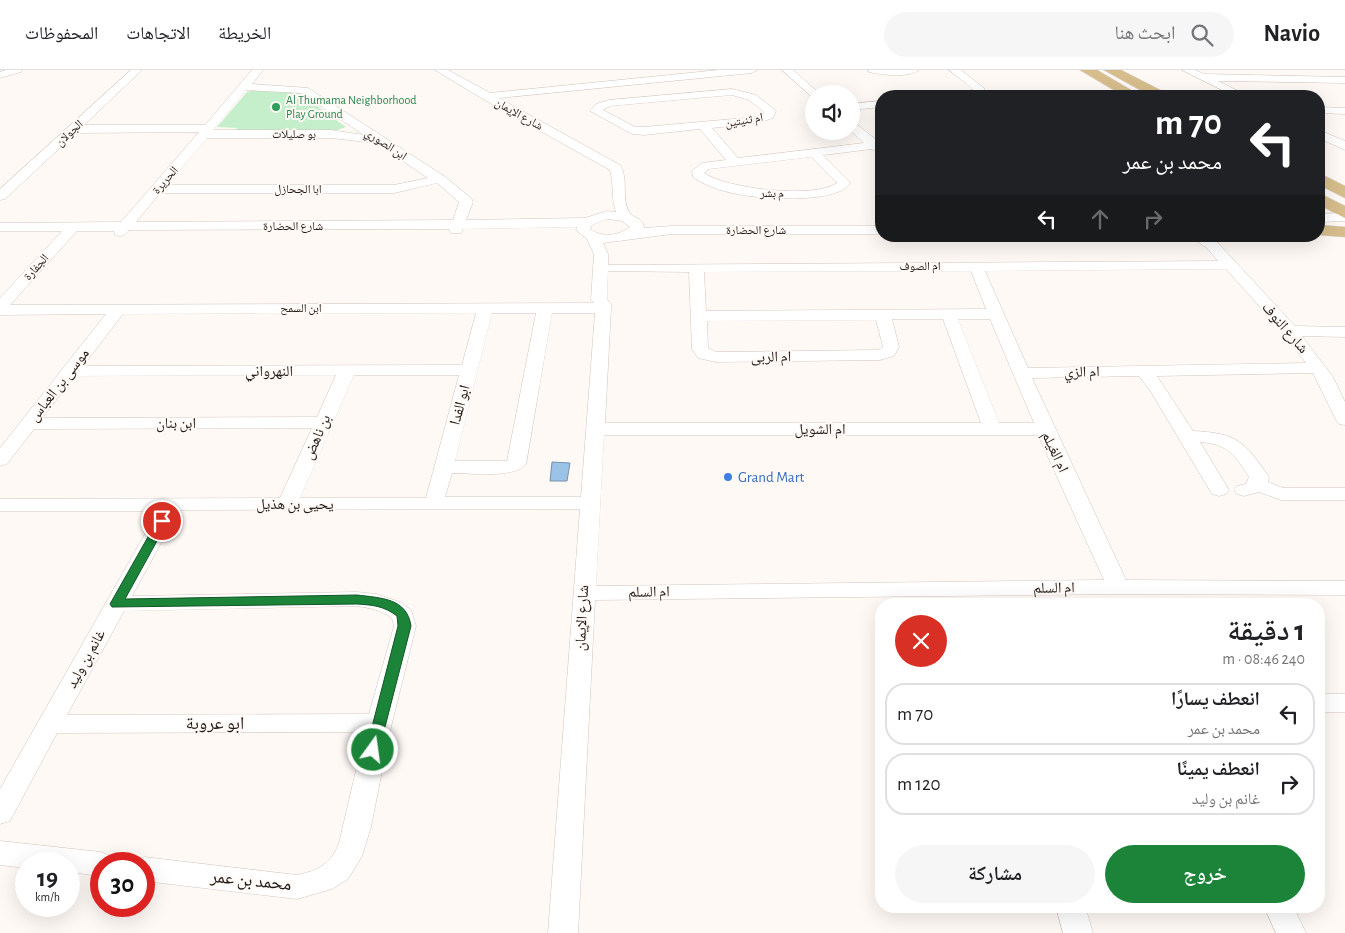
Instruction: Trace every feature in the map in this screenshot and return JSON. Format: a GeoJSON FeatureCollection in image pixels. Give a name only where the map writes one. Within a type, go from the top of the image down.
{"type":"FeatureCollection","features":[{"type":"Feature","properties":{"kind":"main road"},"geometry":{"type":"LineString","coordinates":[[1087,70],[1124,90]]}},
{"type":"Feature","properties":{"kind":"main road"},"geometry":{"type":"LineString","coordinates":[[1111,70],[1149,90]]}},
{"type":"Feature","properties":{"kind":"main road"},"geometry":{"type":"LineString","coordinates":[[1118,87],[1125,90]]}},
{"type":"Feature","properties":{"kind":"main road"},"geometry":{"type":"LineString","coordinates":[[1325,180],[1345,187]]}},
{"type":"Feature","properties":{"kind":"main road"},"geometry":{"type":"LineString","coordinates":[[1325,181],[1345,193]]}},
{"type":"Feature","properties":{"kind":"main road"},"geometry":{"type":"LineString","coordinates":[[1325,192],[1345,203]]}},
{"type":"Feature","properties":{"kind":"main road"},"geometry":{"type":"LineString","coordinates":[[1325,201],[1345,212]]}},
{"type":"Feature","properties":{"kind":"main road"},"geometry":{"type":"LineString","coordinates":[[1325,229],[1345,232]]}},
{"type":"Feature","properties":{"kind":"street"},"geometry":{"type":"LineString","coordinates":[[0,74],[5,70]]}},
{"type":"Feature","properties":{"kind":"street"},"geometry":{"type":"LineString","coordinates":[[0,74],[16,70]]}},
{"type":"Feature","properties":{"kind":"street","name":"الجولان"},"geometry":{"type":"LineString","coordinates":[[2,192],[74,129],[137,70]]}},
{"type":"Feature","properties":{"kind":"street","name":"الحريرة"},"geometry":{"type":"LineString","coordinates":[[122,229],[258,70]]}},
{"type":"Feature","properties":{"kind":"street","name":"شارع الإيمان"},"geometry":{"type":"LineString","coordinates":[[440,70],[616,168],[619,175],[619,204],[628,218],[638,226],[626,236],[616,250],[608,300],[603,306],[563,933]]}},
{"type":"Feature","properties":{"kind":"street"},"geometry":{"type":"LineString","coordinates":[[487,97],[609,84],[666,74],[752,70]]}},
{"type":"Feature","properties":{"kind":"street"},"geometry":{"type":"LineString","coordinates":[[787,70],[805,85]]}},
{"type":"Feature","properties":{"kind":"street"},"geometry":{"type":"LineString","coordinates":[[873,70],[886,72],[914,70]]}},
{"type":"Feature","properties":{"kind":"street"},"geometry":{"type":"LineString","coordinates":[[954,70],[980,89],[978,90]]}},
{"type":"Feature","properties":{"kind":"street"},"geometry":{"type":"LineString","coordinates":[[1187,70],[1229,90]]}},
{"type":"Feature","properties":{"kind":"street"},"geometry":{"type":"LineString","coordinates":[[1202,77],[1345,80]]}},
{"type":"Feature","properties":{"kind":"street"},"geometry":{"type":"LineString","coordinates":[[609,84],[622,102]]}},
{"type":"Feature","properties":{"kind":"street","name":"ابن الصوري"},"geometry":{"type":"LineString","coordinates":[[244,87],[304,90],[439,179],[464,198],[466,202],[457,228]]}},
{"type":"Feature","properties":{"kind":"street","name":"ام ثنيتين"},"geometry":{"type":"LineString","coordinates":[[742,92],[754,98],[770,113],[758,120],[704,126],[638,131],[596,111],[604,104],[742,92]]}},
{"type":"Feature","properties":{"kind":"street"},"geometry":{"type":"LineString","coordinates":[[860,106],[875,105]]}},
{"type":"Feature","properties":{"kind":"street"},"geometry":{"type":"LineString","coordinates":[[1325,110],[1345,111]]}},
{"type":"Feature","properties":{"kind":"street"},"geometry":{"type":"LineString","coordinates":[[704,126],[734,161]]}},
{"type":"Feature","properties":{"kind":"street"},"geometry":{"type":"LineString","coordinates":[[74,129],[206,131]]}},
{"type":"Feature","properties":{"kind":"street","name":"بو صليلات"},"geometry":{"type":"LineString","coordinates":[[206,131],[341,134],[383,142]]}},
{"type":"Feature","properties":{"kind":"street"},"geometry":{"type":"LineString","coordinates":[[860,132],[875,145]]}},
{"type":"Feature","properties":{"kind":"street"},"geometry":{"type":"LineString","coordinates":[[1325,136],[1345,146]]}},
{"type":"Feature","properties":{"kind":"street","name":"م بشر"},"geometry":{"type":"LineString","coordinates":[[814,153],[843,181],[844,184],[841,188],[830,192],[770,194],[748,192],[715,183],[698,174],[701,168],[706,166],[734,161],[814,153],[875,148]]}},
{"type":"Feature","properties":{"kind":"street"},"geometry":{"type":"LineString","coordinates":[[590,227],[603,206],[606,196],[607,169],[597,158]]}},
{"type":"Feature","properties":{"kind":"street","name":"ابا الجحازل"},"geometry":{"type":"LineString","coordinates":[[157,189],[394,189],[439,179]]}},
{"type":"Feature","properties":{"kind":"street","name":"شارع الحضارة"},"geometry":{"type":"LineString","coordinates":[[0,227],[122,229],[590,227],[607,216],[686,224],[875,222]]}},
{"type":"Feature","properties":{"kind":"street"},"geometry":{"type":"LineString","coordinates":[[1325,218],[1345,217]]}},
{"type":"Feature","properties":{"kind":"street"},"geometry":{"type":"LineString","coordinates":[[1325,227],[1345,225]]}},
{"type":"Feature","properties":{"kind":"street","name":"شارع الإيمان"},"geometry":{"type":"LineString","coordinates":[[590,227],[600,254],[599,300],[603,306]]}},
{"type":"Feature","properties":{"kind":"street","name":"شارع الحضارة"},"geometry":{"type":"LineString","coordinates":[[590,227],[607,238],[672,230],[875,230]]}},
{"type":"Feature","properties":{"kind":"street","name":"شارع الحضارة"},"geometry":{"type":"LineString","coordinates":[[0,232],[71,229]]}},
{"type":"Feature","properties":{"kind":"street","name":"الجفارة"},"geometry":{"type":"LineString","coordinates":[[0,308],[71,229]]}},
{"type":"Feature","properties":{"kind":"street","name":"شارع النوف"},"geometry":{"type":"LineString","coordinates":[[1213,242],[1228,264],[1290,331],[1318,368],[1345,420]]}},
{"type":"Feature","properties":{"kind":"street","name":"ام الصوف"},"geometry":{"type":"LineString","coordinates":[[613,268],[1228,264]]}},
{"type":"Feature","properties":{"kind":"street","name":"ام الغيلم"},"geometry":{"type":"LineString","coordinates":[[976,266],[1045,429],[1118,587]]}},
{"type":"Feature","properties":{"kind":"street","name":"ام الربى"},"geometry":{"type":"LineString","coordinates":[[696,268],[700,349],[704,354],[725,357],[880,356],[888,352],[891,347],[883,316]]}},
{"type":"Feature","properties":{"kind":"street","name":"ابن السمح"},"geometry":{"type":"LineString","coordinates":[[0,308],[603,306]]}},
{"type":"Feature","properties":{"kind":"street","name":"ابو الفدا"},"geometry":{"type":"LineString","coordinates":[[434,503],[486,307]]}},
{"type":"Feature","properties":{"kind":"street"},"geometry":{"type":"LineString","coordinates":[[443,468],[506,468],[516,464],[544,307]]}},
{"type":"Feature","properties":{"kind":"street","name":"موسى بن العباس"},"geometry":{"type":"LineString","coordinates":[[0,460],[119,309]]}},
{"type":"Feature","properties":{"kind":"street"},"geometry":{"type":"LineString","coordinates":[[697,316],[996,314]]}},
{"type":"Feature","properties":{"kind":"street"},"geometry":{"type":"LineString","coordinates":[[949,315],[992,429]]}},
{"type":"Feature","properties":{"kind":"street"},"geometry":{"type":"LineString","coordinates":[[1290,331],[1345,332]]}},
{"type":"Feature","properties":{"kind":"street","name":"ام الزي"},"geometry":{"type":"LineString","coordinates":[[1021,373],[1318,368]]}},
{"type":"Feature","properties":{"kind":"street","name":"النهرواني"},"geometry":{"type":"LineString","coordinates":[[70,371],[469,370]]}},
{"type":"Feature","properties":{"kind":"street"},"geometry":{"type":"LineString","coordinates":[[1143,370],[1159,390],[1219,490]]}},
{"type":"Feature","properties":{"kind":"street","name":"بن ناهض"},"geometry":{"type":"LineString","coordinates":[[287,504],[347,371]]}},
{"type":"Feature","properties":{"kind":"street","name":"ابن بنان"},"geometry":{"type":"LineString","coordinates":[[28,424],[324,422]]}},
{"type":"Feature","properties":{"kind":"street","name":"ام الشويل"},"geometry":{"type":"LineString","coordinates":[[596,429],[1045,429]]}},
{"type":"Feature","properties":{"kind":"street"},"geometry":{"type":"LineString","coordinates":[[1188,436],[1218,438],[1240,448],[1259,477],[1259,481],[1250,487],[1280,494],[1345,494]]}},
{"type":"Feature","properties":{"kind":"street","name":"يحيى بن هذيل"},"geometry":{"type":"LineString","coordinates":[[0,505],[590,502]]}},
{"type":"Feature","properties":{"kind":"street","name":"غانم بن وليد"},"geometry":{"type":"LineString","coordinates":[[0,813],[172,504]]}},
{"type":"Feature","properties":{"kind":"street","name":"ام السلم"},"geometry":{"type":"LineString","coordinates":[[584,593],[972,596],[1118,587],[1345,588]]}},
{"type":"Feature","properties":{"kind":"street","name":"محمد بن عمر"},"geometry":{"type":"LineString","coordinates":[[116,604],[357,599],[393,606],[403,615],[405,626],[380,723],[352,847],[344,864],[332,875],[317,883],[297,887],[155,870]]}},
{"type":"Feature","properties":{"kind":"street"},"geometry":{"type":"LineString","coordinates":[[1325,703],[1345,703]]}},
{"type":"Feature","properties":{"kind":"street","name":"ابو عروبة"},"geometry":{"type":"LineString","coordinates":[[50,724],[380,723]]}},
{"type":"Feature","properties":{"kind":"street"},"geometry":{"type":"LineString","coordinates":[[0,853],[90,863]]}},
{"type":"Feature","properties":{"kind":"street"},"geometry":{"type":"LineString","coordinates":[[1072,913],[1078,933]]}},
{"type":"Feature","properties":{"kind":"street"},"geometry":{"type":"LineString","coordinates":[[1281,913],[1291,933]]}},
{"type":"Feature","properties":{"kind":"green space","name":"Al Thumama Neighborhood Play Ground"},"geometry":{"type":"Polygon","coordinates":[[[253,90],[295,90],[346,127],[332,132],[235,132],[237,128],[217,127],[247,92],[253,90]]]}},
{"type":"Feature","properties":{"kind":"water"},"geometry":{"type":"Polygon","coordinates":[[[552,462],[570,463],[567,481],[550,481],[552,462]]]}},
{"type":"Feature","properties":{"kind":"place","name":"Al Thumama Neighborhood Play Ground"},"geometry":{"type":"Point","coordinates":[276,107]}},
{"type":"Feature","properties":{"kind":"place","name":"Grand Mart"},"geometry":{"type":"Point","coordinates":[728,477]}},
{"type":"Feature","properties":{"kind":"route"},"geometry":{"type":"LineString","coordinates":[[162,521],[116,604],[357,599],[393,606],[403,615],[405,626],[373,750]]}}]}
